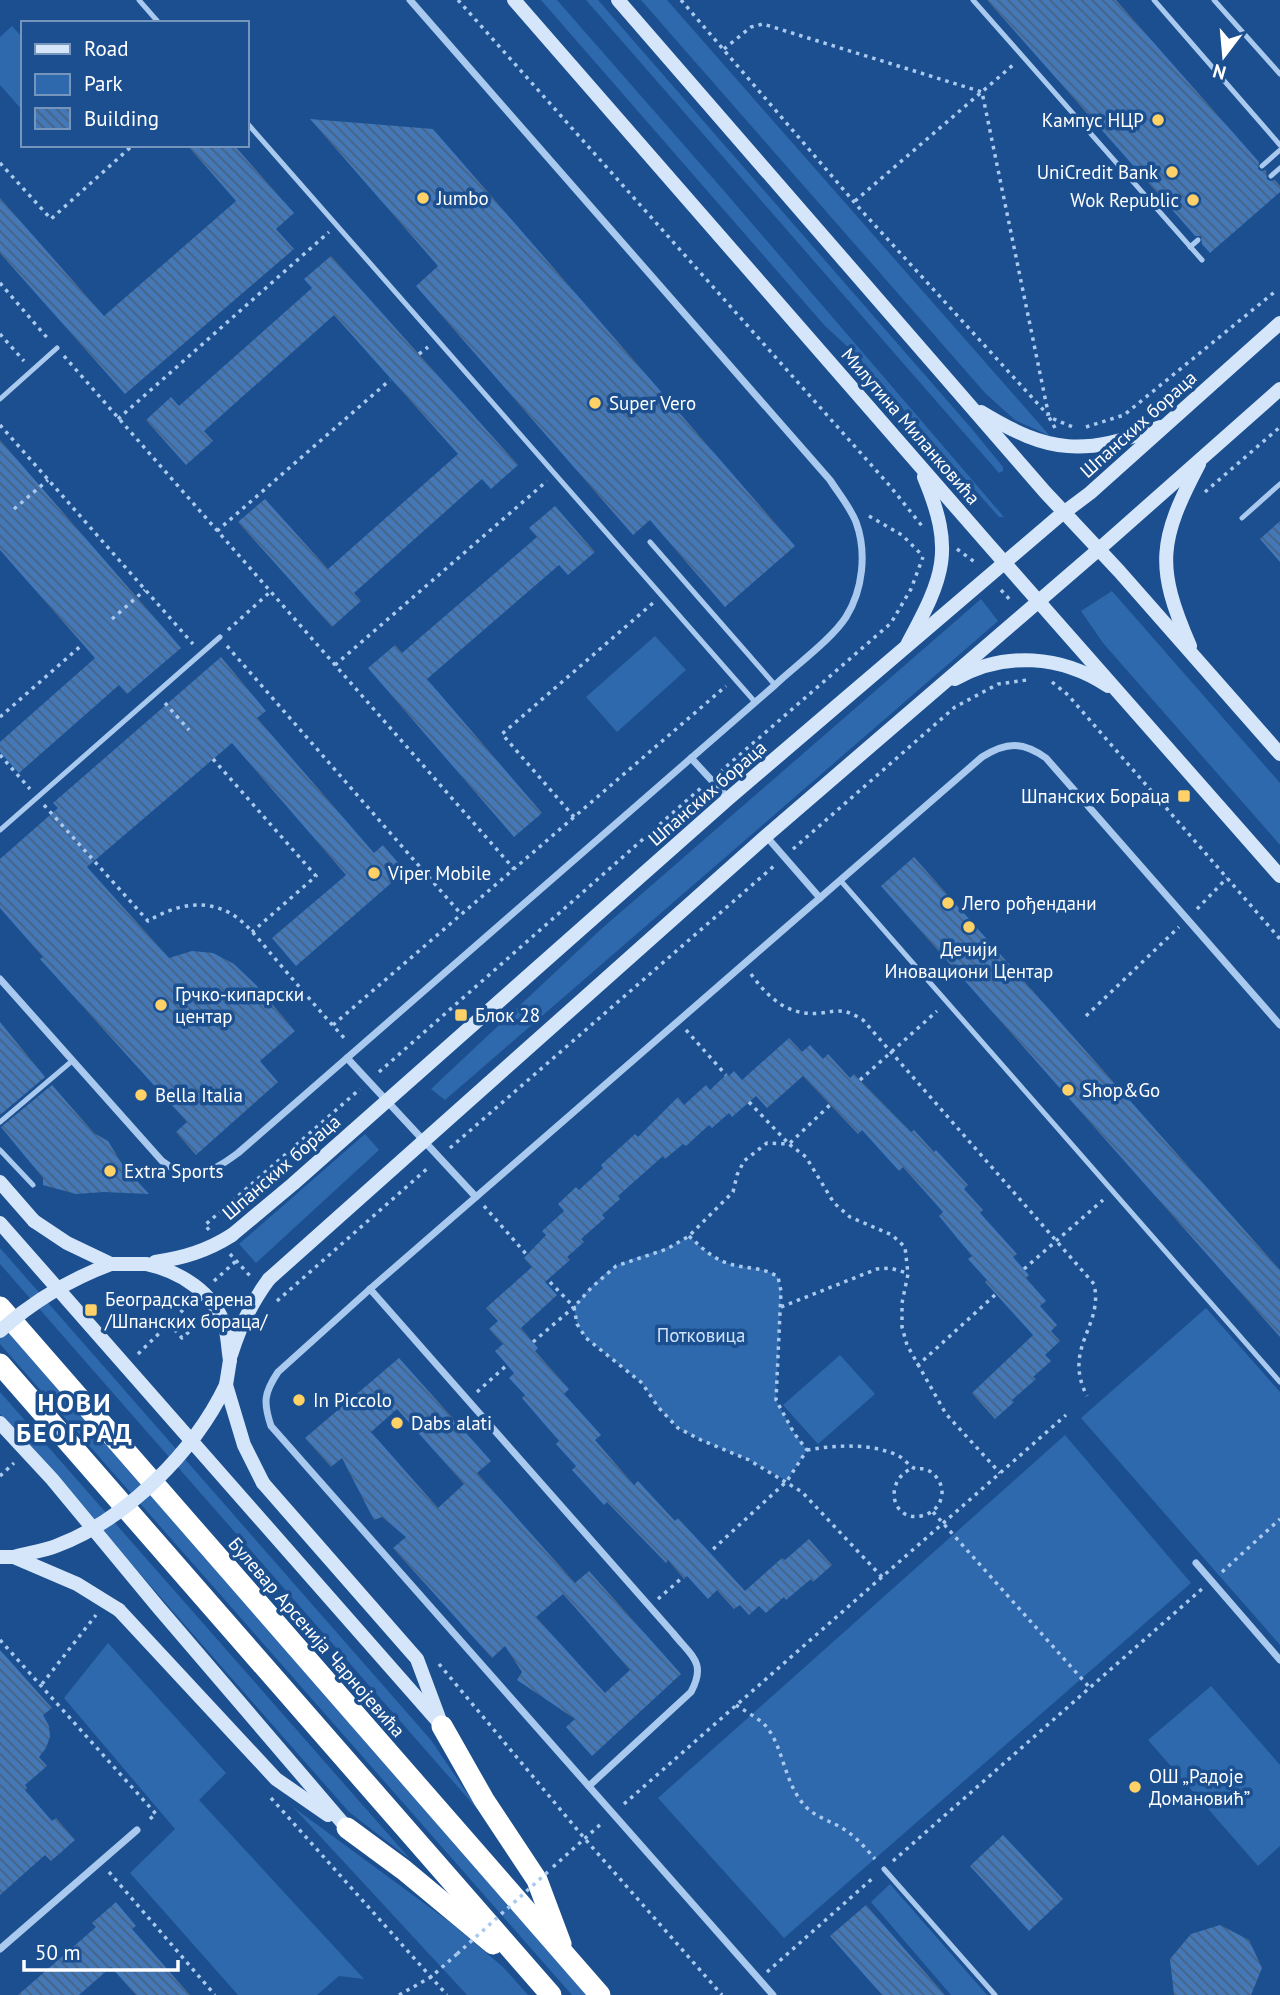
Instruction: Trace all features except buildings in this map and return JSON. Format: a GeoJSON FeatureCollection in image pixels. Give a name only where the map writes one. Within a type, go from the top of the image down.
{"type":"FeatureCollection","features":[{"type":"Feature","properties":{"kind":"highway","name":"Булевар Арсенија Чарнојевића"},"geometry":{"type":"LineString","coordinates":[[0,1307],[600,1995]]}},
{"type":"Feature","properties":{"kind":"highway"},"geometry":{"type":"LineString","coordinates":[[0,1364],[549,1993]]}},
{"type":"Feature","properties":{"kind":"highway"},"geometry":{"type":"LineString","coordinates":[[442,1726],[484,1800],[537,1880],[565,1955]]}},
{"type":"Feature","properties":{"kind":"highway"},"geometry":{"type":"LineString","coordinates":[[347,1828],[428,1889],[549,1993]]}},
{"type":"Feature","properties":{"kind":"street"},"geometry":{"type":"LineString","coordinates":[[0,979],[162,1161],[177,1171],[195,1174],[216,1170],[775,685],[838,627],[853,602],[859,586],[862,554],[855,521],[849,508],[822,471],[410,0]]}},
{"type":"Feature","properties":{"kind":"street","name":"Милутина Миланковића"},"geometry":{"type":"LineString","coordinates":[[514,0],[1280,876]]}},
{"type":"Feature","properties":{"kind":"street"},"geometry":{"type":"LineString","coordinates":[[618,0],[967,403],[1280,754]]}},
{"type":"Feature","properties":{"kind":"street","name":"Шпанских бораца"},"geometry":{"type":"LineString","coordinates":[[146,1264],[181,1259],[216,1245],[232,1235],[729,799],[1064,512],[1090,493],[1280,323]]}},
{"type":"Feature","properties":{"kind":"street"},"geometry":{"type":"LineString","coordinates":[[7,1557],[56,1546],[88,1531],[126,1507],[186,1446],[216,1405],[226,1385],[230,1360],[247,1312],[269,1279],[766,836],[1280,389]]}},
{"type":"Feature","properties":{"kind":"street"},"geometry":{"type":"LineString","coordinates":[[967,403],[1032,440],[1065,447],[1124,439],[1168,424]]}},
{"type":"Feature","properties":{"kind":"street"},"geometry":{"type":"LineString","coordinates":[[1196,659],[1171,594],[1166,543],[1178,505],[1203,456]]}},
{"type":"Feature","properties":{"kind":"street"},"geometry":{"type":"LineString","coordinates":[[905,649],[934,592],[942,568],[930,492],[918,463]]}},
{"type":"Feature","properties":{"kind":"street"},"geometry":{"type":"LineString","coordinates":[[938,688],[961,675],[1010,659],[1041,660],[1069,666],[1094,677],[1121,694]]}},
{"type":"Feature","properties":{"kind":"street"},"geometry":{"type":"LineString","coordinates":[[773,1995],[271,1426],[265,1408],[267,1388],[278,1372],[370,1289],[982,757],[1000,746],[1018,745],[1046,758],[1280,1025]]}},
{"type":"Feature","properties":{"kind":"street"},"geometry":{"type":"LineString","coordinates":[[691,758],[729,799]]}},
{"type":"Feature","properties":{"kind":"street"},"geometry":{"type":"LineString","coordinates":[[766,836],[820,898]]}},
{"type":"Feature","properties":{"kind":"street"},"geometry":{"type":"LineString","coordinates":[[347,1058],[476,1197]]}},
{"type":"Feature","properties":{"kind":"street"},"geometry":{"type":"LineString","coordinates":[[0,1182],[34,1221],[67,1243],[111,1264]]}},
{"type":"Feature","properties":{"kind":"street","name":"Булевар Арсенија Чарнојевића"},"geometry":{"type":"LineString","coordinates":[[0,1223],[442,1726]]}},
{"type":"Feature","properties":{"kind":"street"},"geometry":{"type":"LineString","coordinates":[[0,1331],[17,1316],[87,1273],[111,1264],[146,1264],[168,1269],[188,1280],[204,1294],[217,1309],[225,1327],[230,1360]]}},
{"type":"Feature","properties":{"kind":"street"},"geometry":{"type":"LineString","coordinates":[[370,1289],[650,1607],[698,1666],[699,1678],[691,1692],[589,1786]]}},
{"type":"Feature","properties":{"kind":"street"},"geometry":{"type":"LineString","coordinates":[[226,1385],[244,1446],[263,1483],[417,1659],[442,1726]]}},
{"type":"Feature","properties":{"kind":"street"},"geometry":{"type":"LineString","coordinates":[[0,1423],[52,1479],[347,1828]]}},
{"type":"Feature","properties":{"kind":"street"},"geometry":{"type":"LineString","coordinates":[[7,1557],[77,1584],[119,1610],[276,1779],[347,1828]]}},
{"type":"Feature","properties":{"kind":"street"},"geometry":{"type":"LineString","coordinates":[[1196,1563],[1280,1660]]}},
{"type":"Feature","properties":{"kind":"street"},"geometry":{"type":"LineString","coordinates":[[0,1949],[137,1830]]}},
{"type":"Feature","properties":{"kind":"lane"},"geometry":{"type":"LineString","coordinates":[[139,0],[157,21]]}},
{"type":"Feature","properties":{"kind":"lane"},"geometry":{"type":"LineString","coordinates":[[973,0],[1202,260]]}},
{"type":"Feature","properties":{"kind":"lane"},"geometry":{"type":"LineString","coordinates":[[1154,0],[1280,148],[1262,166]]}},
{"type":"Feature","properties":{"kind":"lane"},"geometry":{"type":"LineString","coordinates":[[1214,0],[1280,75]]}},
{"type":"Feature","properties":{"kind":"lane"},"geometry":{"type":"LineString","coordinates":[[248,124],[755,702]]}},
{"type":"Feature","properties":{"kind":"lane"},"geometry":{"type":"LineString","coordinates":[[1271,176],[1280,168]]}},
{"type":"Feature","properties":{"kind":"lane"},"geometry":{"type":"LineString","coordinates":[[1182,237],[1190,230]]}},
{"type":"Feature","properties":{"kind":"lane"},"geometry":{"type":"LineString","coordinates":[[1190,247],[1198,240]]}},
{"type":"Feature","properties":{"kind":"lane"},"geometry":{"type":"LineString","coordinates":[[0,399],[57,348]]}},
{"type":"Feature","properties":{"kind":"lane"},"geometry":{"type":"LineString","coordinates":[[1242,518],[1280,484]]}},
{"type":"Feature","properties":{"kind":"lane"},"geometry":{"type":"LineString","coordinates":[[650,542],[775,685]]}},
{"type":"Feature","properties":{"kind":"lane"},"geometry":{"type":"LineString","coordinates":[[0,830],[219,637]]}},
{"type":"Feature","properties":{"kind":"lane"},"geometry":{"type":"LineString","coordinates":[[840,880],[1280,1382]]}},
{"type":"Feature","properties":{"kind":"lane"},"geometry":{"type":"LineString","coordinates":[[0,1122],[72,1061]]}},
{"type":"Feature","properties":{"kind":"lane"},"geometry":{"type":"LineString","coordinates":[[0,1150],[33,1185]]}},
{"type":"Feature","properties":{"kind":"lane"},"geometry":{"type":"LineString","coordinates":[[884,1869],[995,1995]]}},
{"type":"Feature","properties":{"kind":"path"},"geometry":{"type":"LineString","coordinates":[[458,0],[937,538],[972,559],[1023,614]]}},
{"type":"Feature","properties":{"kind":"path"},"geometry":{"type":"LineString","coordinates":[[681,0],[854,202],[1049,417],[1059,435]]}},
{"type":"Feature","properties":{"kind":"path"},"geometry":{"type":"LineString","coordinates":[[724,49],[751,27],[763,24],[982,92]]}},
{"type":"Feature","properties":{"kind":"path"},"geometry":{"type":"LineString","coordinates":[[854,202],[1023,57]]}},
{"type":"Feature","properties":{"kind":"path"},"geometry":{"type":"LineString","coordinates":[[982,92],[1049,417]]}},
{"type":"Feature","properties":{"kind":"path"},"geometry":{"type":"LineString","coordinates":[[0,163],[51,219],[131,147]]}},
{"type":"Feature","properties":{"kind":"path"},"geometry":{"type":"LineString","coordinates":[[118,419],[336,225]]}},
{"type":"Feature","properties":{"kind":"path"},"geometry":{"type":"LineString","coordinates":[[0,284],[514,869]]}},
{"type":"Feature","properties":{"kind":"path"},"geometry":{"type":"LineString","coordinates":[[1049,417],[1077,429],[1124,415],[1277,290]]}},
{"type":"Feature","properties":{"kind":"path"},"geometry":{"type":"LineString","coordinates":[[0,334],[32,370]]}},
{"type":"Feature","properties":{"kind":"path"},"geometry":{"type":"LineString","coordinates":[[217,531],[390,380]]}},
{"type":"Feature","properties":{"kind":"path"},"geometry":{"type":"LineString","coordinates":[[0,425],[201,654]]}},
{"type":"Feature","properties":{"kind":"path"},"geometry":{"type":"LineString","coordinates":[[1203,494],[1280,427]]}},
{"type":"Feature","properties":{"kind":"path"},"geometry":{"type":"LineString","coordinates":[[335,665],[555,474]]}},
{"type":"Feature","properties":{"kind":"path"},"geometry":{"type":"LineString","coordinates":[[14,509],[48,480]]}},
{"type":"Feature","properties":{"kind":"path"},"geometry":{"type":"LineString","coordinates":[[849,508],[877,519],[893,529],[923,556]]}},
{"type":"Feature","properties":{"kind":"path"},"geometry":{"type":"LineString","coordinates":[[213,1234],[205,1225],[891,623],[911,589],[923,556],[937,538]]}},
{"type":"Feature","properties":{"kind":"path"},"geometry":{"type":"LineString","coordinates":[[112,619],[145,590]]}},
{"type":"Feature","properties":{"kind":"path"},"geometry":{"type":"LineString","coordinates":[[270,592],[219,637],[461,914]]}},
{"type":"Feature","properties":{"kind":"path"},"geometry":{"type":"LineString","coordinates":[[574,817],[502,734],[662,596]]}},
{"type":"Feature","properties":{"kind":"path"},"geometry":{"type":"LineString","coordinates":[[0,717],[83,644]]}},
{"type":"Feature","properties":{"kind":"path"},"geometry":{"type":"LineString","coordinates":[[1039,679],[1041,660]]}},
{"type":"Feature","properties":{"kind":"path"},"geometry":{"type":"LineString","coordinates":[[333,1025],[734,679]]}},
{"type":"Feature","properties":{"kind":"path"},"geometry":{"type":"LineString","coordinates":[[274,1303],[955,707],[998,684],[1039,679],[1053,682],[1068,695],[1280,939]]}},
{"type":"Feature","properties":{"kind":"path"},"geometry":{"type":"LineString","coordinates":[[156,693],[189,730]]}},
{"type":"Feature","properties":{"kind":"path"},"geometry":{"type":"LineString","coordinates":[[0,755],[148,921],[168,910],[187,905],[205,905],[231,914],[252,932],[356,1050]]}},
{"type":"Feature","properties":{"kind":"path"},"geometry":{"type":"LineString","coordinates":[[213,759],[316,876],[252,932]]}},
{"type":"Feature","properties":{"kind":"path"},"geometry":{"type":"LineString","coordinates":[[1086,1016],[1227,878]]}},
{"type":"Feature","properties":{"kind":"path"},"geometry":{"type":"LineString","coordinates":[[744,964],[763,990],[777,1003],[800,1013],[821,1013],[835,1009],[849,1012],[863,1020],[1094,1284],[1097,1297],[1077,1363],[1079,1380],[1087,1396]]}},
{"type":"Feature","properties":{"kind":"path"},"geometry":{"type":"LineString","coordinates":[[860,1080],[947,1002]]}},
{"type":"Feature","properties":{"kind":"path"},"geometry":{"type":"LineString","coordinates":[[678,1021],[726,1075]]}},
{"type":"Feature","properties":{"kind":"path"},"geometry":{"type":"LineString","coordinates":[[749,1102],[789,1144],[806,1157],[834,1203],[850,1217],[892,1235],[905,1247],[908,1274],[902,1303],[902,1327],[907,1345],[946,1414],[1000,1473]]}},
{"type":"Feature","properties":{"kind":"path"},"geometry":{"type":"LineString","coordinates":[[533,1342],[616,1266],[667,1249],[689,1236],[733,1192],[744,1161],[767,1143],[789,1144],[831,1104]]}},
{"type":"Feature","properties":{"kind":"path"},"geometry":{"type":"LineString","coordinates":[[1024,1269],[1112,1191]]}},
{"type":"Feature","properties":{"kind":"path"},"geometry":{"type":"LineString","coordinates":[[476,1197],[527,1255]]}},
{"type":"Feature","properties":{"kind":"path"},"geometry":{"type":"LineString","coordinates":[[689,1236],[714,1258],[771,1272],[778,1277],[781,1307],[776,1400],[807,1450]]}},
{"type":"Feature","properties":{"kind":"path"},"geometry":{"type":"LineString","coordinates":[[229,1252],[251,1278]]}},
{"type":"Feature","properties":{"kind":"path"},"geometry":{"type":"LineString","coordinates":[[207,1287],[236,1261]]}},
{"type":"Feature","properties":{"kind":"path"},"geometry":{"type":"LineString","coordinates":[[781,1307],[877,1269],[890,1268],[908,1274]]}},
{"type":"Feature","properties":{"kind":"path"},"geometry":{"type":"LineString","coordinates":[[548,1280],[574,1307],[577,1324],[586,1338],[642,1383],[658,1407],[678,1428],[749,1460],[787,1481],[802,1492],[882,1577]]}},
{"type":"Feature","properties":{"kind":"path"},"geometry":{"type":"LineString","coordinates":[[917,1366],[996,1294]]}},
{"type":"Feature","properties":{"kind":"path"},"geometry":{"type":"LineString","coordinates":[[136,1355],[198,1296]]}},
{"type":"Feature","properties":{"kind":"path"},"geometry":{"type":"LineString","coordinates":[[169,1323],[182,1338],[197,1325]]}},
{"type":"Feature","properties":{"kind":"path"},"geometry":{"type":"LineString","coordinates":[[468,1400],[507,1365]]}},
{"type":"Feature","properties":{"kind":"path"},"geometry":{"type":"LineString","coordinates":[[399,1995],[431,1977],[1066,1415]]}},
{"type":"Feature","properties":{"kind":"path"},"geometry":{"type":"LineString","coordinates":[[710,1552],[787,1481],[807,1450],[841,1445],[873,1449],[895,1454],[913,1468],[932,1473],[940,1483],[942,1495],[933,1512],[914,1517],[898,1507],[894,1498],[897,1479],[913,1468]]}},
{"type":"Feature","properties":{"kind":"path"},"geometry":{"type":"LineString","coordinates":[[0,1476],[15,1462]]}},
{"type":"Feature","properties":{"kind":"path"},"geometry":{"type":"LineString","coordinates":[[933,1512],[1090,1688]]}},
{"type":"Feature","properties":{"kind":"path"},"geometry":{"type":"LineString","coordinates":[[759,1979],[1280,1519]]}},
{"type":"Feature","properties":{"kind":"path"},"geometry":{"type":"LineString","coordinates":[[650,1607],[683,1577]]}},
{"type":"Feature","properties":{"kind":"path"},"geometry":{"type":"LineString","coordinates":[[42,1684],[98,1613]]}},
{"type":"Feature","properties":{"kind":"path"},"geometry":{"type":"LineString","coordinates":[[0,1640],[156,1814],[137,1830]]}},
{"type":"Feature","properties":{"kind":"path"},"geometry":{"type":"LineString","coordinates":[[736,1705],[764,1724],[776,1743],[793,1790],[806,1807],[822,1819],[849,1832],[884,1869]]}},
{"type":"Feature","properties":{"kind":"path"},"geometry":{"type":"LineString","coordinates":[[585,1839],[722,1995]]}},
{"type":"Feature","properties":{"kind":"path"},"geometry":{"type":"LineString","coordinates":[[100,1862],[215,1995]]}},
{"type":"Feature","properties":{"kind":"green space"},"geometry":{"type":"Polygon","coordinates":[[[541,0],[557,0],[1004,517],[999,517],[849,348],[825,326],[541,0]]]}},
{"type":"Feature","properties":{"kind":"green space"},"geometry":{"type":"Polygon","coordinates":[[[586,0],[598,0],[972,429],[1003,467],[1003,471],[999,473],[586,0]]]}},
{"type":"Feature","properties":{"kind":"green space"},"geometry":{"type":"Polygon","coordinates":[[[641,0],[667,0],[1050,436],[1015,420],[986,394],[641,0]]]}},
{"type":"Feature","properties":{"kind":"green space"},"geometry":{"type":"Polygon","coordinates":[[[12,26],[21,36],[21,109],[0,85],[0,37],[12,26]]]}},
{"type":"Feature","properties":{"kind":"green space"},"geometry":{"type":"Polygon","coordinates":[[[1112,591],[1280,783],[1280,845],[1103,643],[1081,611],[1112,591]]]}},
{"type":"Feature","properties":{"kind":"green space"},"geometry":{"type":"Polygon","coordinates":[[[981,599],[998,621],[445,1100],[431,1089],[599,931],[981,599]]]}},
{"type":"Feature","properties":{"kind":"green space"},"geometry":{"type":"Polygon","coordinates":[[[655,636],[686,670],[617,732],[586,697],[655,636]]]}},
{"type":"Feature","properties":{"kind":"green space"},"geometry":{"type":"Polygon","coordinates":[[[365,1134],[379,1150],[256,1263],[239,1244],[365,1134]]]}},
{"type":"Feature","properties":{"kind":"green space","name":"Потковица"},"geometry":{"type":"Polygon","coordinates":[[[689,1236],[708,1253],[724,1262],[767,1271],[778,1277],[781,1291],[776,1400],[807,1450],[787,1481],[749,1460],[678,1428],[658,1407],[642,1383],[586,1338],[577,1324],[574,1307],[606,1273],[618,1265],[672,1246],[689,1236]]]}},
{"type":"Feature","properties":{"kind":"green space"},"geometry":{"type":"Polygon","coordinates":[[[0,1248],[431,1740],[479,1811],[0,1264],[0,1248]]]}},
{"type":"Feature","properties":{"kind":"green space"},"geometry":{"type":"Polygon","coordinates":[[[1206,1308],[1280,1392],[1280,1645],[1081,1418],[1206,1308]]]}},
{"type":"Feature","properties":{"kind":"green space"},"geometry":{"type":"Polygon","coordinates":[[[0,1321],[590,1995],[572,1995],[0,1344],[0,1321]]]}},
{"type":"Feature","properties":{"kind":"green space"},"geometry":{"type":"Polygon","coordinates":[[[840,1355],[875,1394],[818,1444],[783,1405],[840,1355]]]}},
{"type":"Feature","properties":{"kind":"green space"},"geometry":{"type":"Polygon","coordinates":[[[0,1392],[410,1859],[349,1812],[0,1414],[0,1392]]]}},
{"type":"Feature","properties":{"kind":"green space"},"geometry":{"type":"Polygon","coordinates":[[[1065,1435],[1191,1583],[784,1938],[658,1798],[1065,1435]]]}},
{"type":"Feature","properties":{"kind":"green space"},"geometry":{"type":"Polygon","coordinates":[[[108,1643],[226,1773],[199,1800],[364,1979],[339,1976],[317,1995],[238,1995],[130,1873],[175,1829],[64,1698],[108,1643]]]}},
{"type":"Feature","properties":{"kind":"green space"},"geometry":{"type":"Polygon","coordinates":[[[1211,1686],[1280,1765],[1280,1846],[1258,1866],[1148,1740],[1211,1686]]]}},
{"type":"Feature","properties":{"kind":"green space"},"geometry":{"type":"Polygon","coordinates":[[[293,1807],[451,1923],[503,1967],[528,1995],[467,1995],[293,1807]]]}},
{"type":"Feature","properties":{"kind":"green space"},"geometry":{"type":"Polygon","coordinates":[[[890,1884],[987,1995],[951,1995],[871,1902],[890,1884]]]}},
{"type":"Feature","properties":{"kind":"place","name":"Кампус НЦР"},"geometry":{"type":"Point","coordinates":[1158,120]}},
{"type":"Feature","properties":{"kind":"place","name":"UniCredit Bank"},"geometry":{"type":"Point","coordinates":[1172,172]}},
{"type":"Feature","properties":{"kind":"place","name":"Jumbo"},"geometry":{"type":"Point","coordinates":[423,198]}},
{"type":"Feature","properties":{"kind":"place","name":"Wok Republic"},"geometry":{"type":"Point","coordinates":[1193,200]}},
{"type":"Feature","properties":{"kind":"place","name":"Super Vero"},"geometry":{"type":"Point","coordinates":[595,403]}},
{"type":"Feature","properties":{"kind":"place","name":"Шпанских Бораца"},"geometry":{"type":"Point","coordinates":[1184,796]}},
{"type":"Feature","properties":{"kind":"place","name":"Viper Mobile"},"geometry":{"type":"Point","coordinates":[374,873]}},
{"type":"Feature","properties":{"kind":"place","name":"Лего рођендани"},"geometry":{"type":"Point","coordinates":[948,903]}},
{"type":"Feature","properties":{"kind":"place","name":"Дечији Иновациони Центар"},"geometry":{"type":"Point","coordinates":[969,927]}},
{"type":"Feature","properties":{"kind":"place","name":"Грчко-кипарски центар"},"geometry":{"type":"Point","coordinates":[161,1005]}},
{"type":"Feature","properties":{"kind":"place","name":"Блок 28"},"geometry":{"type":"Point","coordinates":[461,1015]}},
{"type":"Feature","properties":{"kind":"place","name":"Shop&Go"},"geometry":{"type":"Point","coordinates":[1068,1090]}},
{"type":"Feature","properties":{"kind":"place","name":"Bella Italia"},"geometry":{"type":"Point","coordinates":[141,1095]}},
{"type":"Feature","properties":{"kind":"place","name":"Extra Sports"},"geometry":{"type":"Point","coordinates":[110,1171]}},
{"type":"Feature","properties":{"kind":"place","name":"Београдска арена /Шпанских бораца/"},"geometry":{"type":"Point","coordinates":[91,1310]}},
{"type":"Feature","properties":{"kind":"place","name":"In Piccolo"},"geometry":{"type":"Point","coordinates":[299,1400]}},
{"type":"Feature","properties":{"kind":"place","name":"Dabs alati"},"geometry":{"type":"Point","coordinates":[397,1423]}},
{"type":"Feature","properties":{"kind":"place","name":"ОШ „Радоје Домановић”"},"geometry":{"type":"Point","coordinates":[1135,1787]}},
{"type":"Feature","properties":{"kind":"district","name":"НОВИ БЕОГРАД"},"geometry":{"type":"Point","coordinates":[75,1417]}}]}
